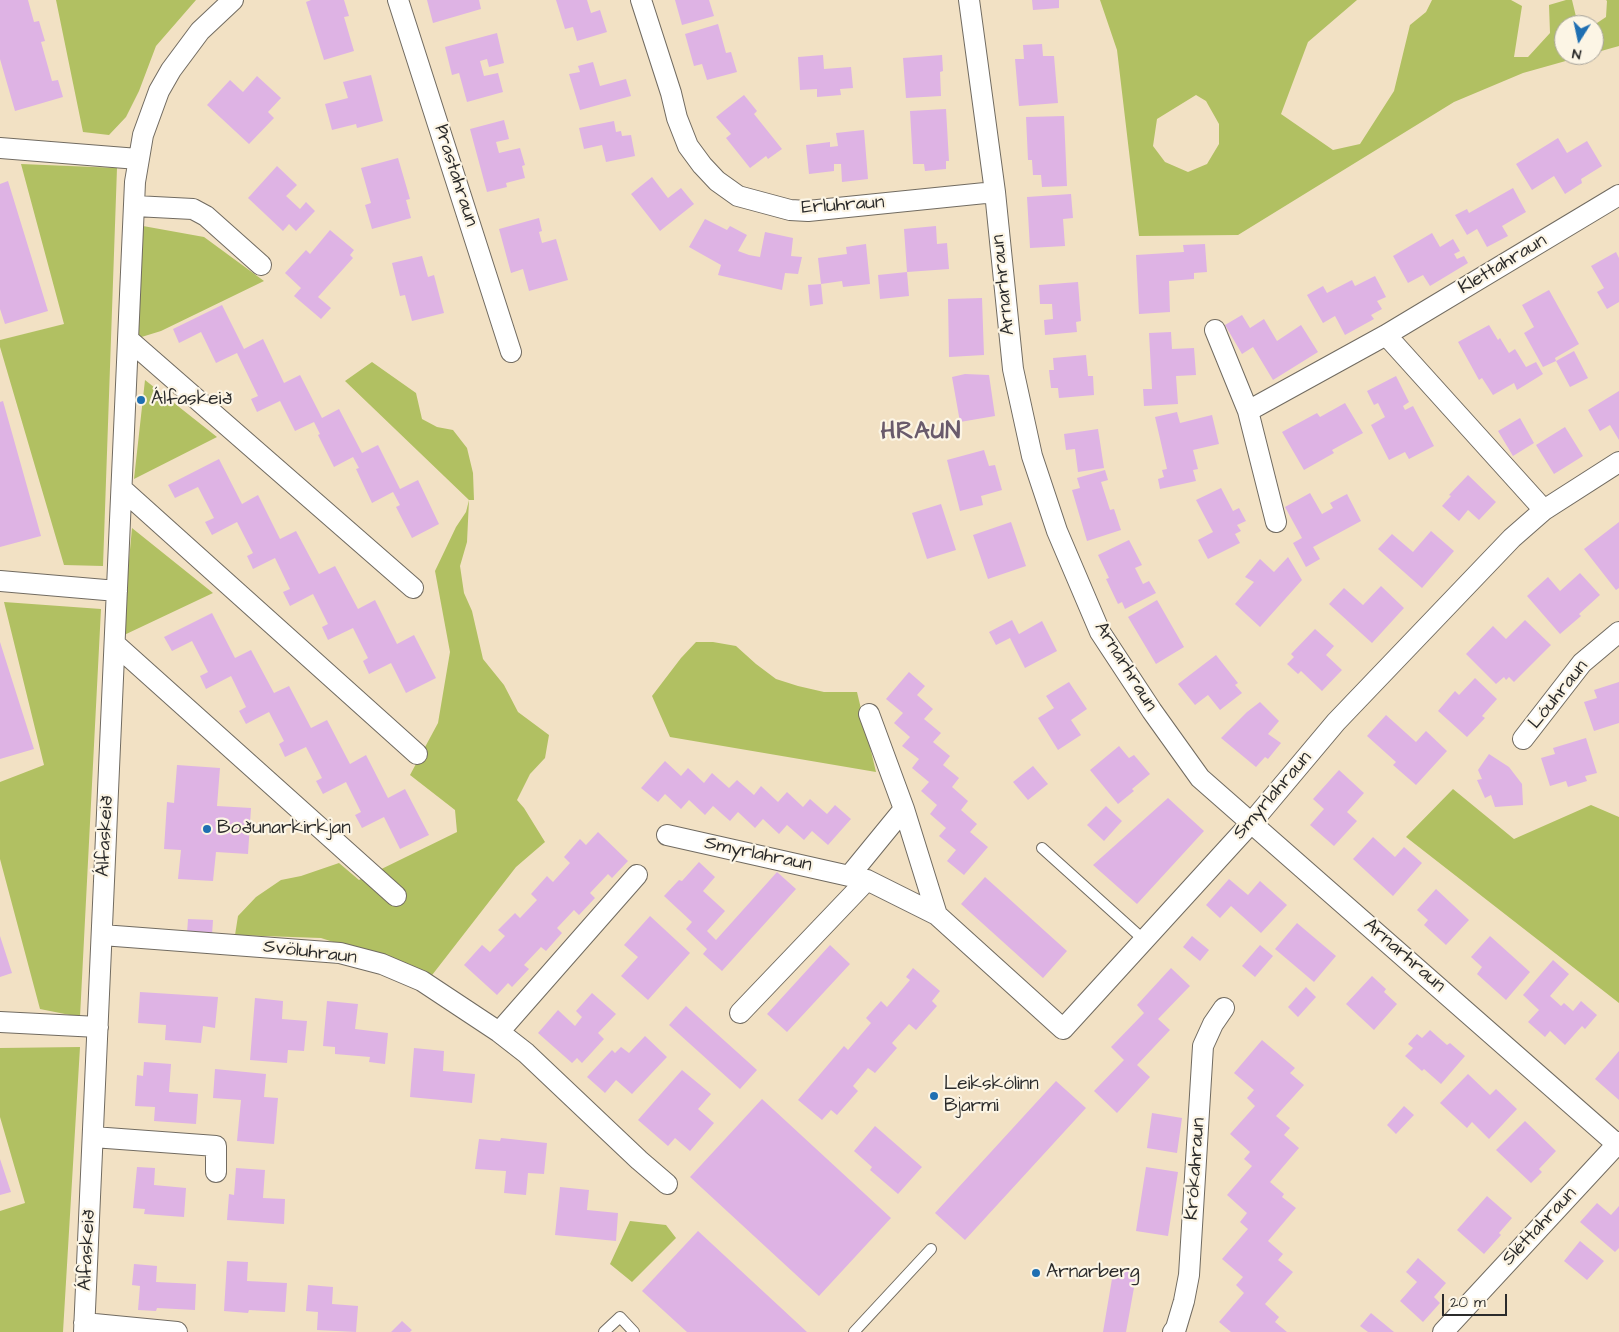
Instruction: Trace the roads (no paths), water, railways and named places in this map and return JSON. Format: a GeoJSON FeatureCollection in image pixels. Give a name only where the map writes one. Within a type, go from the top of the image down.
{"type":"FeatureCollection","features":[{"type":"Feature","properties":{"kind":"street","name":"Álfaskeið"},"geometry":{"type":"LineString","coordinates":[[84,1328],[135,182],[143,136],[159,91],[171,70],[200,31],[233,0]]}},
{"type":"Feature","properties":{"kind":"street","name":"Þrastahraun"},"geometry":{"type":"LineString","coordinates":[[398,0],[511,352]]}},
{"type":"Feature","properties":{"kind":"street","name":"Erluhraun"},"geometry":{"type":"LineString","coordinates":[[641,0],[677,118],[688,146],[702,166],[717,181],[738,196],[781,208],[808,211],[995,192]]}},
{"type":"Feature","properties":{"kind":"street","name":"Arnarhraun"},"geometry":{"type":"LineString","coordinates":[[969,0],[995,192],[1013,369],[1032,456],[1057,531],[1100,632],[1152,711],[1200,778],[1618,1144]]}},
{"type":"Feature","properties":{"kind":"street"},"geometry":{"type":"LineString","coordinates":[[0,148],[138,158]]}},
{"type":"Feature","properties":{"kind":"street","name":"Klettahraun"},"geometry":{"type":"LineString","coordinates":[[1248,411],[1386,334],[1619,195]]}},
{"type":"Feature","properties":{"kind":"street"},"geometry":{"type":"LineString","coordinates":[[135,206],[193,209],[206,216],[261,265]]}},
{"type":"Feature","properties":{"kind":"street"},"geometry":{"type":"LineString","coordinates":[[1215,330],[1248,411],[1276,522]]}},
{"type":"Feature","properties":{"kind":"street"},"geometry":{"type":"LineString","coordinates":[[1386,334],[1544,510]]}},
{"type":"Feature","properties":{"kind":"street"},"geometry":{"type":"LineString","coordinates":[[129,340],[413,588]]}},
{"type":"Feature","properties":{"kind":"street","name":"Smyrlahraun"},"geometry":{"type":"LineString","coordinates":[[667,835],[858,877],[937,915],[1063,1029],[1252,822],[1336,722],[1512,538],[1544,510],[1619,462]]}},
{"type":"Feature","properties":{"kind":"street"},"geometry":{"type":"LineString","coordinates":[[122,489],[417,754]]}},
{"type":"Feature","properties":{"kind":"street"},"geometry":{"type":"LineString","coordinates":[[0,581],[117,591]]}},
{"type":"Feature","properties":{"kind":"street","name":"Lóuhraun"},"geometry":{"type":"LineString","coordinates":[[1523,739],[1582,663],[1619,632]]}},
{"type":"Feature","properties":{"kind":"street"},"geometry":{"type":"LineString","coordinates":[[115,644],[396,896]]}},
{"type":"Feature","properties":{"kind":"street"},"geometry":{"type":"LineString","coordinates":[[869,714],[904,809],[937,915]]}},
{"type":"Feature","properties":{"kind":"street"},"geometry":{"type":"LineString","coordinates":[[740,1013],[858,877],[904,809]]}},
{"type":"Feature","properties":{"kind":"street"},"geometry":{"type":"LineString","coordinates":[[499,1032],[637,875]]}},
{"type":"Feature","properties":{"kind":"street","name":"Svöluhraun"},"geometry":{"type":"LineString","coordinates":[[102,935],[340,952],[382,964],[422,981],[499,1032],[526,1053],[667,1184]]}},
{"type":"Feature","properties":{"kind":"street","name":"Krókahraun"},"geometry":{"type":"LineString","coordinates":[[1173,1332],[1184,1301],[1189,1275],[1203,1046],[1213,1024],[1224,1008]]}},
{"type":"Feature","properties":{"kind":"street"},"geometry":{"type":"LineString","coordinates":[[0,1022],[98,1027]]}},
{"type":"Feature","properties":{"kind":"street"},"geometry":{"type":"LineString","coordinates":[[93,1137],[216,1146],[216,1172]]}},
{"type":"Feature","properties":{"kind":"street","name":"Sléttahraun"},"geometry":{"type":"LineString","coordinates":[[1443,1332],[1618,1144]]}},
{"type":"Feature","properties":{"kind":"street"},"geometry":{"type":"LineString","coordinates":[[84,1328],[177,1332]]}},
{"type":"Feature","properties":{"kind":"lane"},"geometry":{"type":"LineString","coordinates":[[1042,848],[1144,940]]}},
{"type":"Feature","properties":{"kind":"lane"},"geometry":{"type":"LineString","coordinates":[[854,1332],[931,1249]]}},
{"type":"Feature","properties":{"kind":"lane"},"geometry":{"type":"LineString","coordinates":[[604,1332],[620,1317],[634,1332]]}},
{"type":"Feature","properties":{"kind":"place","name":"Álfaskeið"},"geometry":{"type":"Point","coordinates":[141,400]}},
{"type":"Feature","properties":{"kind":"place","name":"Boðunarkirkjan"},"geometry":{"type":"Point","coordinates":[207,829]}},
{"type":"Feature","properties":{"kind":"place","name":"Leikskólinn Bjarmi"},"geometry":{"type":"Point","coordinates":[934,1096]}},
{"type":"Feature","properties":{"kind":"place","name":"Arnarberg"},"geometry":{"type":"Point","coordinates":[1036,1273]}},
{"type":"Feature","properties":{"kind":"district","name":"HRAUN"},"geometry":{"type":"Point","coordinates":[921,433]}}]}
